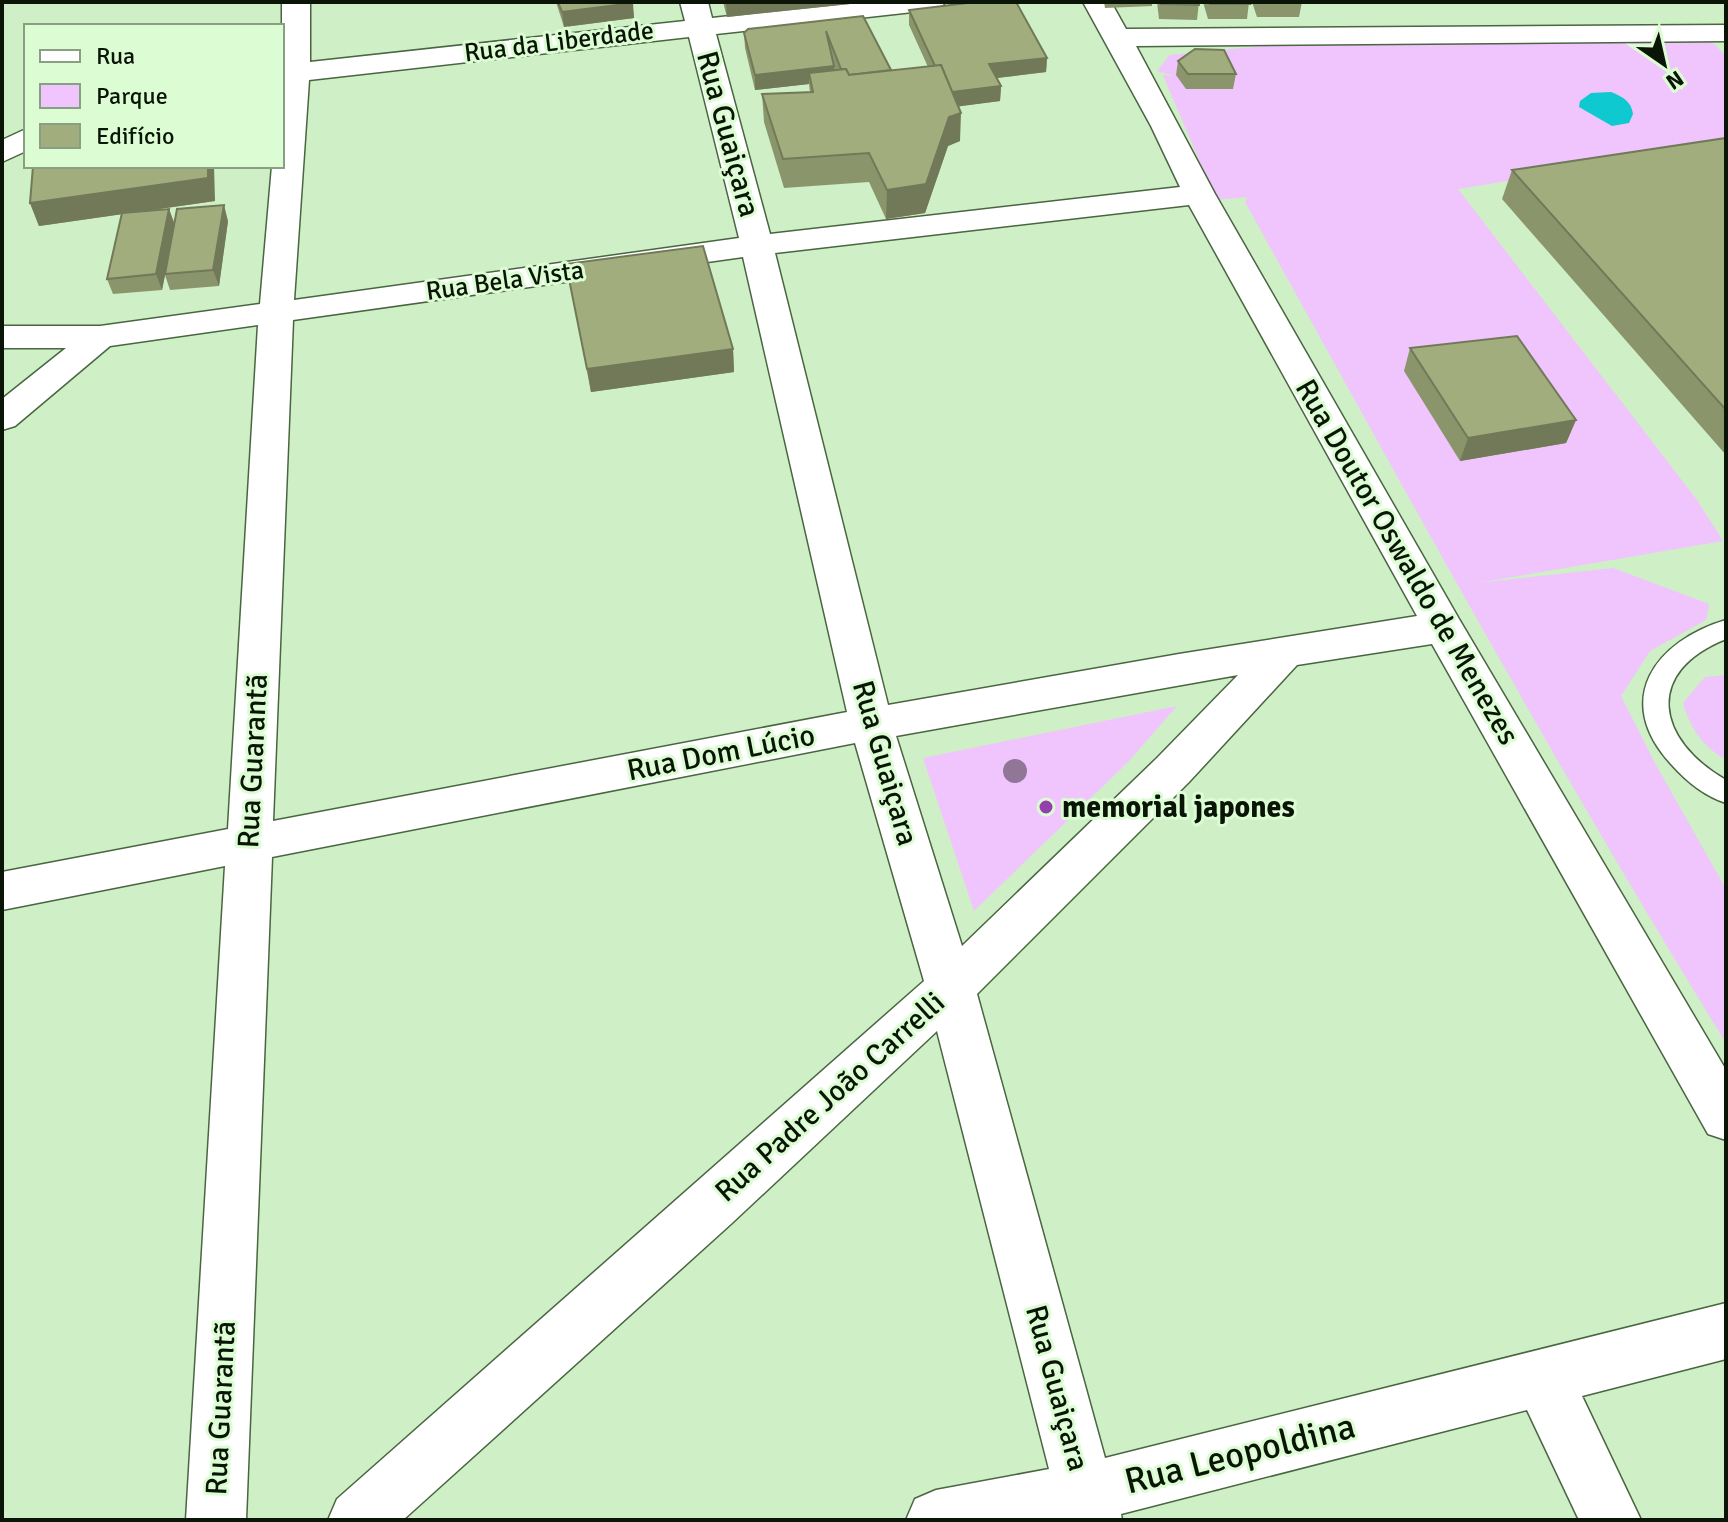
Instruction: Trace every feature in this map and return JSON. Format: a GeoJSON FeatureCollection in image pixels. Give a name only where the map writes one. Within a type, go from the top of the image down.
{"type":"FeatureCollection","features":[{"type":"Feature","properties":{"kind":"street","name":"Rua Guarantã"},"geometry":{"type":"LineString","coordinates":[[284,153],[296,2]]}},
{"type":"Feature","properties":{"kind":"street","name":"Rua da Liberdade"},"geometry":{"type":"LineString","coordinates":[[288,73],[697,14],[931,2]]}},
{"type":"Feature","properties":{"kind":"street","name":"Rua Doutor Oswaldo de Menezes"},"geometry":{"type":"LineString","coordinates":[[1097,2],[1166,126],[1199,194],[1443,627],[1726,1117]]}},
{"type":"Feature","properties":{"kind":"street","name":"Rua Guaiçara"},"geometry":{"type":"LineString","coordinates":[[697,14],[757,245],[871,724],[951,989],[1089,1506]]}},
{"type":"Feature","properties":{"kind":"street"},"geometry":{"type":"LineString","coordinates":[[1117,38],[1726,33]]}},
{"type":"Feature","properties":{"kind":"street"},"geometry":{"type":"LineString","coordinates":[[2,153],[24,139]]}},
{"type":"Feature","properties":{"kind":"street","name":"Rua Guarantã"},"geometry":{"type":"LineString","coordinates":[[216,1520],[283,168]]}},
{"type":"Feature","properties":{"kind":"street","name":"Rua Bela Vista"},"geometry":{"type":"LineString","coordinates":[[2,337],[100,337],[757,245],[1199,194]]}},
{"type":"Feature","properties":{"kind":"street"},"geometry":{"type":"LineString","coordinates":[[2,418],[100,337]]}},
{"type":"Feature","properties":{"kind":"street","name":"Rua Dom Lúcio"},"geometry":{"type":"LineString","coordinates":[[2,891],[871,724],[1179,669],[1443,627]]}},
{"type":"Feature","properties":{"kind":"street","name":"Rua Padre João Carrelli"},"geometry":{"type":"LineString","coordinates":[[358,1520],[951,989],[1205,738],[1282,655]]}},
{"type":"Feature","properties":{"kind":"street"},"geometry":{"type":"LineString","coordinates":[[1611,1520],[1542,1377],[1726,1331]]}},
{"type":"Feature","properties":{"kind":"street","name":"Rua Leopoldina"},"geometry":{"type":"LineString","coordinates":[[936,1520],[1089,1506],[1542,1377]]}},
{"type":"Feature","properties":{"kind":"lane"},"geometry":{"type":"LineString","coordinates":[[1726,629],[1699,640],[1676,656],[1657,683],[1653,704],[1663,737],[1686,766],[1706,784],[1726,793]]}},
{"type":"Feature","properties":{"kind":"green space"},"geometry":{"type":"Polygon","coordinates":[[[1705,35],[1726,56],[1726,146],[1458,189],[1697,500],[1723,541],[1477,583],[1613,568],[1709,604],[1706,620],[1650,651],[1621,696],[1726,889],[1726,1043],[1601,835],[1481,626],[1245,202],[1247,197],[1216,200],[1163,75],[1175,76],[1157,71],[1170,55],[1356,37],[1705,35]]]}},
{"type":"Feature","properties":{"kind":"green space"},"geometry":{"type":"Polygon","coordinates":[[[1726,675],[1726,760],[1698,736],[1683,703],[1705,677],[1726,675]]]}},
{"type":"Feature","properties":{"kind":"green space"},"geometry":{"type":"Polygon","coordinates":[[[1177,706],[1128,762],[974,911],[923,758],[1177,706]]]}},
{"type":"Feature","properties":{"kind":"water"},"geometry":{"type":"Polygon","coordinates":[[[1611,92],[1630,106],[1633,114],[1629,123],[1612,126],[1579,107],[1580,101],[1591,93],[1611,92]]]}},
{"type":"Feature","properties":{"kind":"building"},"geometry":{"type":"Polygon","coordinates":[[[558,2],[632,2],[633,3],[562,12],[558,2]]]}},
{"type":"Feature","properties":{"kind":"building"},"geometry":{"type":"Polygon","coordinates":[[[976,2],[1016,2],[1047,58],[989,64],[1001,86],[952,92],[941,65],[935,66],[909,10],[976,2]]]}},
{"type":"Feature","properties":{"kind":"building"},"geometry":{"type":"Polygon","coordinates":[[[1199,2],[1199,5],[1161,4],[1199,2]]]}},
{"type":"Feature","properties":{"kind":"building"},"geometry":{"type":"Polygon","coordinates":[[[1249,2],[1250,4],[1210,4],[1249,2]]]}},
{"type":"Feature","properties":{"kind":"building"},"geometry":{"type":"Polygon","coordinates":[[[863,16],[891,70],[849,75],[846,69],[841,69],[826,31],[834,66],[755,75],[744,33],[748,29],[863,16]]]}},
{"type":"Feature","properties":{"kind":"building"},"geometry":{"type":"Polygon","coordinates":[[[1195,49],[1224,50],[1236,74],[1188,74],[1178,61],[1195,49]]]}},
{"type":"Feature","properties":{"kind":"building"},"geometry":{"type":"Polygon","coordinates":[[[941,65],[961,113],[949,117],[926,184],[887,190],[869,153],[783,159],[762,94],[813,92],[809,73],[846,69],[849,75],[941,65]]]}},
{"type":"Feature","properties":{"kind":"building"},"geometry":{"type":"Polygon","coordinates":[[[1726,138],[1726,410],[1512,170],[1726,138]]]}},
{"type":"Feature","properties":{"kind":"building"},"geometry":{"type":"Polygon","coordinates":[[[33,168],[208,168],[208,178],[30,203],[33,168]]]}},
{"type":"Feature","properties":{"kind":"building"},"geometry":{"type":"Polygon","coordinates":[[[224,205],[213,270],[165,274],[177,209],[224,205]]]}},
{"type":"Feature","properties":{"kind":"building"},"geometry":{"type":"Polygon","coordinates":[[[169,209],[156,274],[107,279],[122,213],[169,209]]]}},
{"type":"Feature","properties":{"kind":"building"},"geometry":{"type":"Polygon","coordinates":[[[703,246],[733,349],[587,369],[566,264],[703,246]]]}},
{"type":"Feature","properties":{"kind":"building"},"geometry":{"type":"Polygon","coordinates":[[[1517,336],[1576,420],[1468,438],[1410,348],[1517,336]]]}},
{"type":"Feature","properties":{"kind":"place","name":"memorial japones"},"geometry":{"type":"Point","coordinates":[1046,807]}}]}
